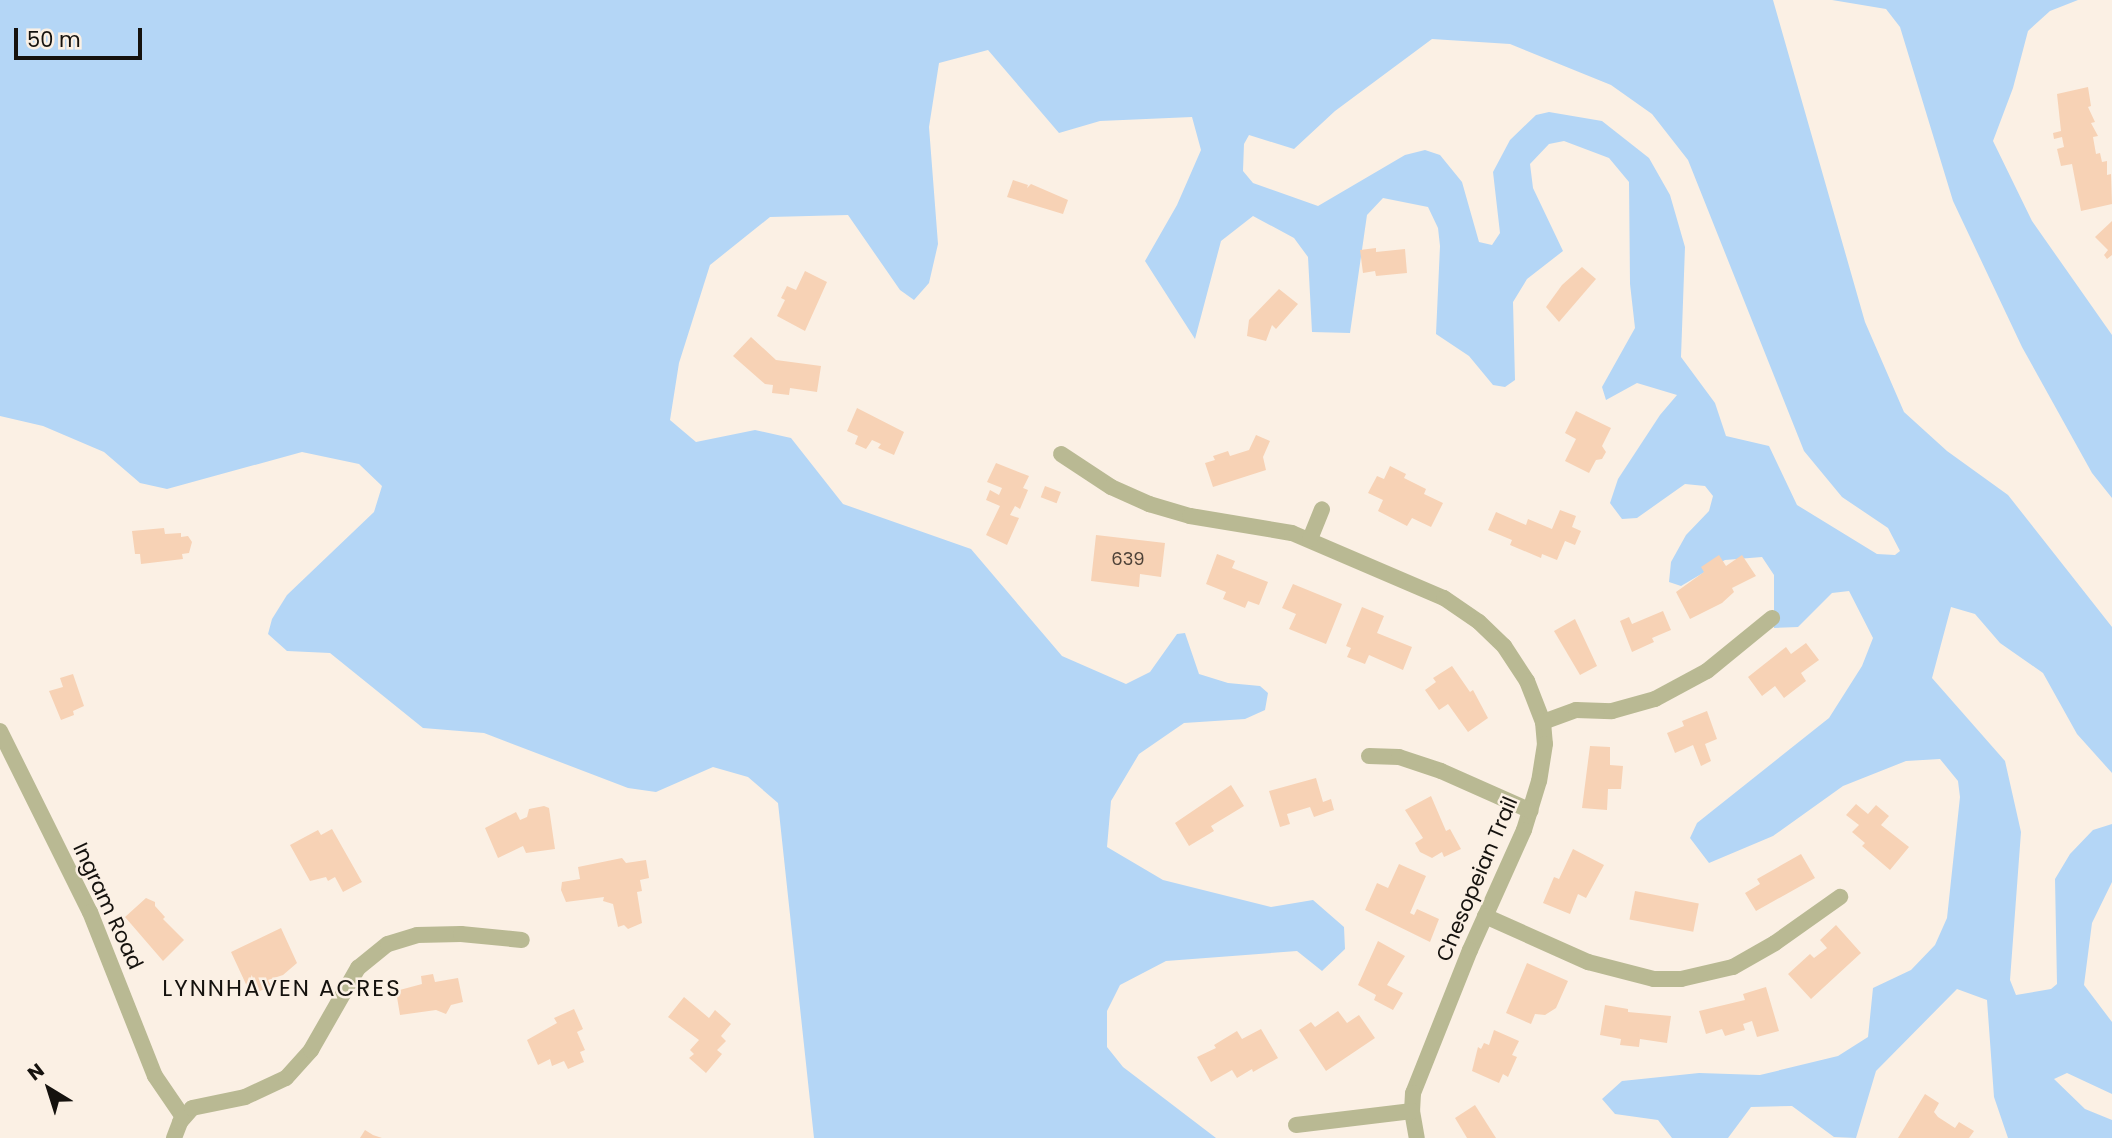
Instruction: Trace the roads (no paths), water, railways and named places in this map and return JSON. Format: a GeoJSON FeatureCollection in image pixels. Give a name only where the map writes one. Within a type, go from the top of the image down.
{"type":"FeatureCollection","features":[{"type":"Feature","properties":{"kind":"street","name":"Chesopeian Trail"},"geometry":{"type":"LineString","coordinates":[[1061,454],[1111,487],[1149,504],[1190,516],[1275,530],[1310,539],[1444,598],[1479,622],[1504,646],[1527,681],[1543,722],[1545,744],[1531,811],[1434,1037],[1413,1093],[1412,1111],[1417,1138]]}},
{"type":"Feature","properties":{"kind":"street"},"geometry":{"type":"LineString","coordinates":[[1310,539],[1322,509]]}},
{"type":"Feature","properties":{"kind":"street"},"geometry":{"type":"LineString","coordinates":[[1543,722],[1576,710],[1612,711],[1655,699],[1707,671],[1772,618]]}},
{"type":"Feature","properties":{"kind":"street","name":"Ingram Road"},"geometry":{"type":"LineString","coordinates":[[0,732],[90,912],[155,1076],[183,1117]]}},
{"type":"Feature","properties":{"kind":"street"},"geometry":{"type":"LineString","coordinates":[[1370,756],[1399,757],[1441,771],[1531,811]]}},
{"type":"Feature","properties":{"kind":"street"},"geometry":{"type":"LineString","coordinates":[[1485,916],[1588,962],[1654,979],[1681,979],[1733,967],[1775,943],[1840,897]]}},
{"type":"Feature","properties":{"kind":"street"},"geometry":{"type":"LineString","coordinates":[[174,1138],[183,1117],[192,1108],[245,1097],[286,1078],[310,1050],[358,968],[388,944],[417,935],[461,934],[522,940]]}},
{"type":"Feature","properties":{"kind":"street"},"geometry":{"type":"LineString","coordinates":[[1296,1125],[1412,1111]]}},
{"type":"Feature","properties":{"kind":"water"},"geometry":{"type":"Polygon","coordinates":[[[0,0],[1773,0],[1865,322],[1904,412],[1947,451],[2008,495],[2112,627],[2112,773],[2077,734],[2043,673],[2000,643],[1975,614],[1951,607],[1932,678],[2005,761],[2021,832],[2010,980],[2016,995],[2051,989],[2057,984],[2055,879],[2070,854],[2093,830],[2112,824],[2112,882],[2092,923],[2084,985],[2112,1022],[2112,1094],[2067,1073],[2054,1079],[2085,1109],[2112,1120],[2112,1138],[2008,1138],[1994,1097],[1987,1000],[1957,989],[1876,1071],[1856,1138],[1834,1137],[1792,1106],[1751,1107],[1728,1138],[1672,1138],[1658,1120],[1615,1114],[1602,1099],[1622,1081],[1699,1073],[1760,1075],[1838,1056],[1868,1037],[1873,988],[1911,970],[1935,945],[1947,918],[1960,797],[1958,781],[1940,759],[1906,761],[1843,786],[1773,836],[1709,863],[1690,838],[1697,823],[1829,718],[1862,666],[1873,638],[1849,591],[1832,593],[1798,627],[1774,628],[1774,575],[1762,557],[1725,560],[1681,586],[1669,582],[1671,562],[1686,535],[1709,511],[1713,496],[1705,486],[1685,484],[1637,518],[1622,519],[1610,503],[1618,479],[1660,415],[1677,395],[1637,383],[1606,400],[1602,387],[1635,328],[1630,284],[1629,182],[1609,158],[1564,141],[1549,144],[1530,164],[1533,188],[1563,251],[1527,279],[1513,302],[1515,380],[1505,387],[1493,385],[1469,356],[1436,334],[1440,246],[1438,228],[1428,207],[1383,198],[1367,215],[1350,333],[1312,332],[1308,257],[1294,238],[1253,216],[1221,241],[1195,339],[1145,261],[1177,205],[1201,150],[1192,117],[1100,121],[1059,133],[988,50],[939,63],[929,127],[938,244],[929,283],[914,300],[900,290],[848,215],[770,217],[710,265],[679,363],[670,420],[696,442],[755,430],[791,438],[843,504],[971,549],[1062,656],[1126,684],[1150,672],[1177,634],[1185,633],[1199,674],[1228,683],[1260,686],[1268,693],[1265,710],[1245,719],[1184,723],[1139,754],[1111,801],[1107,847],[1163,880],[1271,907],[1313,900],[1344,927],[1345,949],[1322,971],[1297,951],[1166,961],[1120,985],[1107,1011],[1107,1047],[1123,1067],[1216,1138],[814,1138],[778,803],[748,777],[713,767],[656,792],[628,788],[484,733],[423,728],[330,653],[287,651],[268,634],[272,619],[287,595],[374,512],[382,486],[359,464],[302,452],[167,489],[140,483],[104,452],[43,426],[0,416],[0,0]],[[1432,39],[1335,111],[1294,149],[1249,135],[1244,144],[1243,171],[1253,183],[1318,206],[1405,155],[1425,150],[1440,155],[1462,182],[1479,242],[1492,245],[1500,233],[1493,172],[1510,140],[1536,115],[1549,112],[1602,121],[1649,158],[1670,195],[1685,247],[1681,357],[1715,403],[1726,436],[1769,446],[1797,505],[1877,554],[1895,555],[1900,551],[1888,528],[1842,497],[1804,451],[1688,160],[1652,114],[1611,85],[1510,44],[1432,39]]]}},
{"type":"Feature","properties":{"kind":"water"},"geometry":{"type":"Polygon","coordinates":[[[1832,0],[2078,0],[2050,11],[2028,31],[2013,88],[1993,141],[2032,221],[2112,335],[2112,498],[2092,473],[2022,347],[1953,201],[1900,27],[1886,9],[1832,0]]]}},
{"type":"Feature","properties":{"kind":"district","name":"LYNNHAVEN ACRES"},"geometry":{"type":"Point","coordinates":[282,988]}}]}
